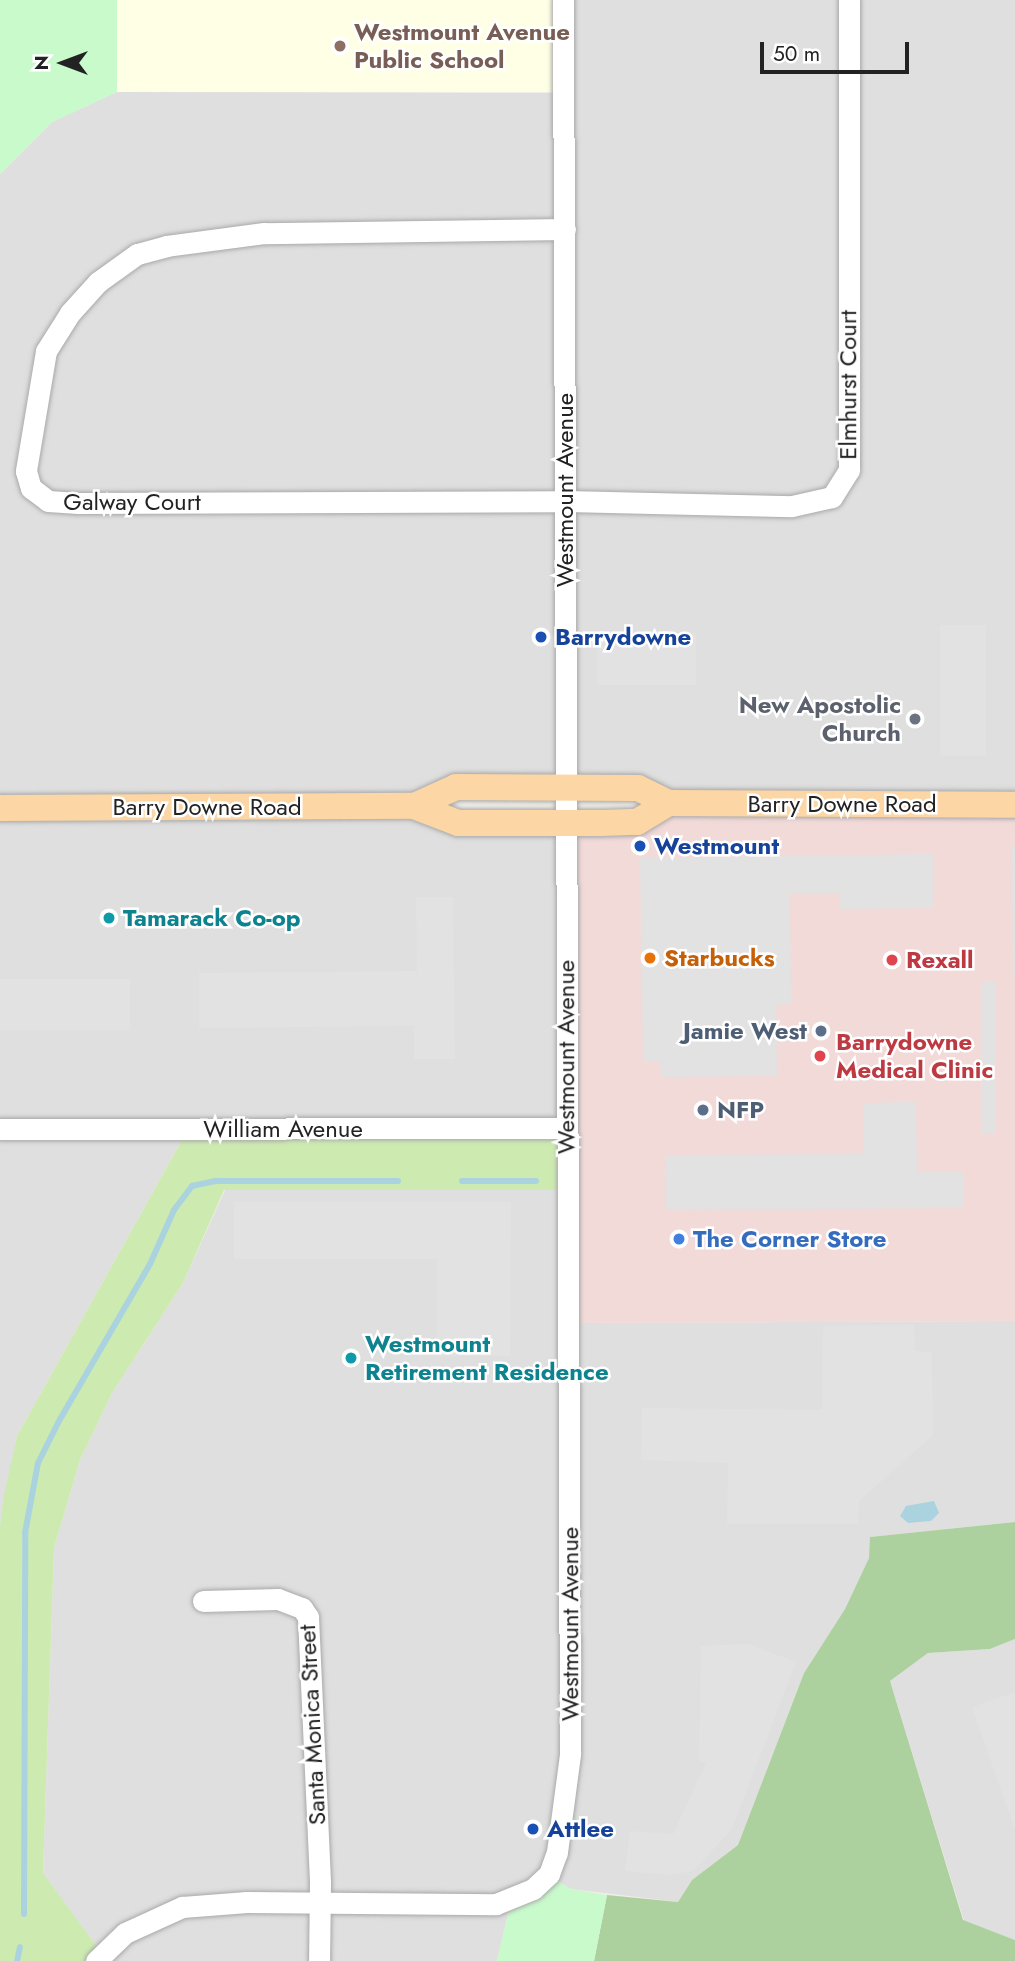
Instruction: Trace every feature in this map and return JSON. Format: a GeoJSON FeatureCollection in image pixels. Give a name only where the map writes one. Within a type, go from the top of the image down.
{"type":"FeatureCollection","features":[{"type":"Feature","properties":{"kind":"main road","name":"Barry Downe Road"},"geometry":{"type":"LineString","coordinates":[[414,806],[456,787],[638,788],[669,803],[1015,805]]}},
{"type":"Feature","properties":{"kind":"main road","name":"Barry Downe Road"},"geometry":{"type":"LineString","coordinates":[[0,808],[414,806],[458,823],[566,823],[637,822],[669,803]]}},
{"type":"Feature","properties":{"kind":"street","name":"Westmount Avenue"},"geometry":{"type":"LineString","coordinates":[[96,1961],[125,1933],[181,1907],[320,1903],[496,1904],[533,1889],[549,1874],[557,1852],[570,1754],[564,0]]}},
{"type":"Feature","properties":{"kind":"street","name":"Elmhurst Court"},"geometry":{"type":"LineString","coordinates":[[565,501],[792,506],[818,503],[842,486],[849,470],[849,0]]}},
{"type":"Feature","properties":{"kind":"street","name":"Galway Court"},"geometry":{"type":"LineString","coordinates":[[565,229],[264,233],[167,246],[137,254],[98,282],[70,313],[46,351],[26,471],[31,488],[48,501],[68,503],[565,501]]}},
{"type":"Feature","properties":{"kind":"street","name":"William Avenue"},"geometry":{"type":"LineString","coordinates":[[0,1129],[566,1128]]}},
{"type":"Feature","properties":{"kind":"street","name":"Santa Monica Street"},"geometry":{"type":"LineString","coordinates":[[203,1601],[278,1599],[302,1608],[307,1617],[320,1903]]}},
{"type":"Feature","properties":{"kind":"street"},"geometry":{"type":"LineString","coordinates":[[319,1961],[320,1903]]}},
{"type":"Feature","properties":{"kind":"shaded area","name":"Westmount Avenue Public School"},"geometry":{"type":"Polygon","coordinates":[[[117,0],[562,0],[562,92],[117,92],[117,0]]]}},
{"type":"Feature","properties":{"kind":"shaded area"},"geometry":{"type":"Polygon","coordinates":[[[562,0],[1015,0],[1015,807],[455,786],[415,806],[567,825],[568,1130],[187,1131],[17,1436],[0,1525],[0,174],[52,122],[117,92],[562,93],[562,0]]]}},
{"type":"Feature","properties":{"kind":"shaded area"},"geometry":{"type":"Polygon","coordinates":[[[940,625],[986,625],[986,756],[940,756],[940,625]]]}},
{"type":"Feature","properties":{"kind":"shaded area"},"geometry":{"type":"Polygon","coordinates":[[[597,633],[696,633],[696,685],[597,685],[597,633]]]}},
{"type":"Feature","properties":{"kind":"shaded area"},"geometry":{"type":"Polygon","coordinates":[[[669,803],[1015,807],[1015,1321],[569,1323],[567,825],[669,803]]]}},
{"type":"Feature","properties":{"kind":"shaded area"},"geometry":{"type":"Polygon","coordinates":[[[1012,845],[1015,845],[1015,975],[1013,975],[1012,845]]]}},
{"type":"Feature","properties":{"kind":"shaded area"},"geometry":{"type":"Polygon","coordinates":[[[933,854],[933,908],[840,909],[839,893],[790,894],[791,1004],[776,1005],[777,1076],[661,1077],[660,1061],[643,1061],[640,858],[933,854]]]}},
{"type":"Feature","properties":{"kind":"shaded area"},"geometry":{"type":"Polygon","coordinates":[[[416,897],[453,897],[455,1059],[414,1059],[414,1026],[199,1028],[199,973],[417,971],[416,897]]]}},
{"type":"Feature","properties":{"kind":"shaded area"},"geometry":{"type":"Polygon","coordinates":[[[0,979],[130,979],[130,1030],[0,1030],[0,979]]]}},
{"type":"Feature","properties":{"kind":"shaded area"},"geometry":{"type":"Polygon","coordinates":[[[981,982],[996,982],[996,1133],[981,1133],[981,982]]]}},
{"type":"Feature","properties":{"kind":"shaded area"},"geometry":{"type":"Polygon","coordinates":[[[916,1102],[917,1172],[963,1172],[963,1208],[666,1210],[665,1155],[864,1154],[864,1103],[916,1102]]]}},
{"type":"Feature","properties":{"kind":"shaded area"},"geometry":{"type":"Polygon","coordinates":[[[225,1190],[569,1190],[570,1323],[1015,1321],[1015,1522],[871,1537],[869,1558],[845,1609],[804,1673],[738,1845],[692,1880],[678,1902],[571,1889],[549,1876],[511,1902],[497,1961],[98,1961],[103,1955],[43,1874],[54,1548],[80,1460],[112,1393],[183,1283],[225,1190]]]}},
{"type":"Feature","properties":{"kind":"shaded area"},"geometry":{"type":"Polygon","coordinates":[[[234,1202],[511,1202],[510,1356],[437,1356],[437,1259],[234,1259],[234,1202]]]}},
{"type":"Feature","properties":{"kind":"shaded area"},"geometry":{"type":"Polygon","coordinates":[[[914,1325],[915,1351],[932,1352],[933,1435],[859,1501],[858,1524],[727,1524],[728,1463],[641,1460],[642,1408],[822,1410],[823,1326],[914,1325]]]}},
{"type":"Feature","properties":{"kind":"shaded area"},"geometry":{"type":"Polygon","coordinates":[[[1015,1639],[1015,1940],[964,1921],[890,1681],[928,1653],[990,1649],[1015,1639]]]}},
{"type":"Feature","properties":{"kind":"shaded area"},"geometry":{"type":"Polygon","coordinates":[[[748,1644],[796,1662],[732,1829],[693,1871],[669,1875],[625,1871],[630,1831],[673,1834],[706,1763],[699,1760],[701,1646],[748,1644]]]}},
{"type":"Feature","properties":{"kind":"shaded area"},"geometry":{"type":"Polygon","coordinates":[[[1015,1692],[1015,1830],[972,1707],[1015,1692]]]}},
{"type":"Feature","properties":{"kind":"green space"},"geometry":{"type":"Polygon","coordinates":[[[0,0],[117,0],[117,92],[52,122],[0,174],[0,0]]]}},
{"type":"Feature","properties":{"kind":"green space"},"geometry":{"type":"Polygon","coordinates":[[[568,1130],[569,1190],[224,1190],[183,1283],[112,1393],[80,1460],[54,1548],[43,1873],[103,1955],[98,1961],[0,1961],[0,1525],[17,1436],[187,1131],[568,1130]]]}},
{"type":"Feature","properties":{"kind":"green space"},"geometry":{"type":"Polygon","coordinates":[[[1015,1522],[1015,1639],[990,1649],[928,1653],[890,1681],[963,1920],[1015,1940],[1015,1961],[594,1961],[607,1895],[678,1902],[692,1880],[738,1845],[804,1673],[845,1609],[869,1558],[870,1537],[1015,1522]]]}},
{"type":"Feature","properties":{"kind":"green space"},"geometry":{"type":"Polygon","coordinates":[[[549,1876],[571,1889],[607,1895],[594,1961],[497,1961],[511,1902],[549,1876]]]}},
{"type":"Feature","properties":{"kind":"water"},"geometry":{"type":"Polygon","coordinates":[[[934,1501],[939,1513],[931,1521],[908,1523],[900,1516],[906,1506],[934,1501]]]}},
{"type":"Feature","properties":{"kind":"waterway"},"geometry":{"type":"LineString","coordinates":[[24,1914],[25,1533],[38,1463],[59,1421],[150,1264],[174,1210],[192,1186],[216,1181],[398,1181]]}},
{"type":"Feature","properties":{"kind":"waterway"},"geometry":{"type":"LineString","coordinates":[[462,1181],[536,1181]]}},
{"type":"Feature","properties":{"kind":"waterway"},"geometry":{"type":"LineString","coordinates":[[17,1961],[20,1947]]}},
{"type":"Feature","properties":{"kind":"place","name":"Westmount Avenue Public School"},"geometry":{"type":"Point","coordinates":[340,46]}},
{"type":"Feature","properties":{"kind":"place","name":"Barrydowne"},"geometry":{"type":"Point","coordinates":[541,637]}},
{"type":"Feature","properties":{"kind":"place","name":"New Apostolic Church"},"geometry":{"type":"Point","coordinates":[915,719]}},
{"type":"Feature","properties":{"kind":"place","name":"Westmount"},"geometry":{"type":"Point","coordinates":[640,846]}},
{"type":"Feature","properties":{"kind":"place","name":"Tamarack Co-op"},"geometry":{"type":"Point","coordinates":[109,918]}},
{"type":"Feature","properties":{"kind":"place","name":"Starbucks"},"geometry":{"type":"Point","coordinates":[650,958]}},
{"type":"Feature","properties":{"kind":"place","name":"Rexall"},"geometry":{"type":"Point","coordinates":[892,960]}},
{"type":"Feature","properties":{"kind":"place","name":"Jamie West"},"geometry":{"type":"Point","coordinates":[821,1031]}},
{"type":"Feature","properties":{"kind":"place","name":"Barrydowne Medical Clinic"},"geometry":{"type":"Point","coordinates":[820,1056]}},
{"type":"Feature","properties":{"kind":"place","name":"NFP"},"geometry":{"type":"Point","coordinates":[703,1110]}},
{"type":"Feature","properties":{"kind":"place","name":"The Corner Store"},"geometry":{"type":"Point","coordinates":[679,1239]}},
{"type":"Feature","properties":{"kind":"place","name":"Westmount Retirement Residence"},"geometry":{"type":"Point","coordinates":[351,1358]}},
{"type":"Feature","properties":{"kind":"place","name":"Attlee"},"geometry":{"type":"Point","coordinates":[533,1829]}}]}
